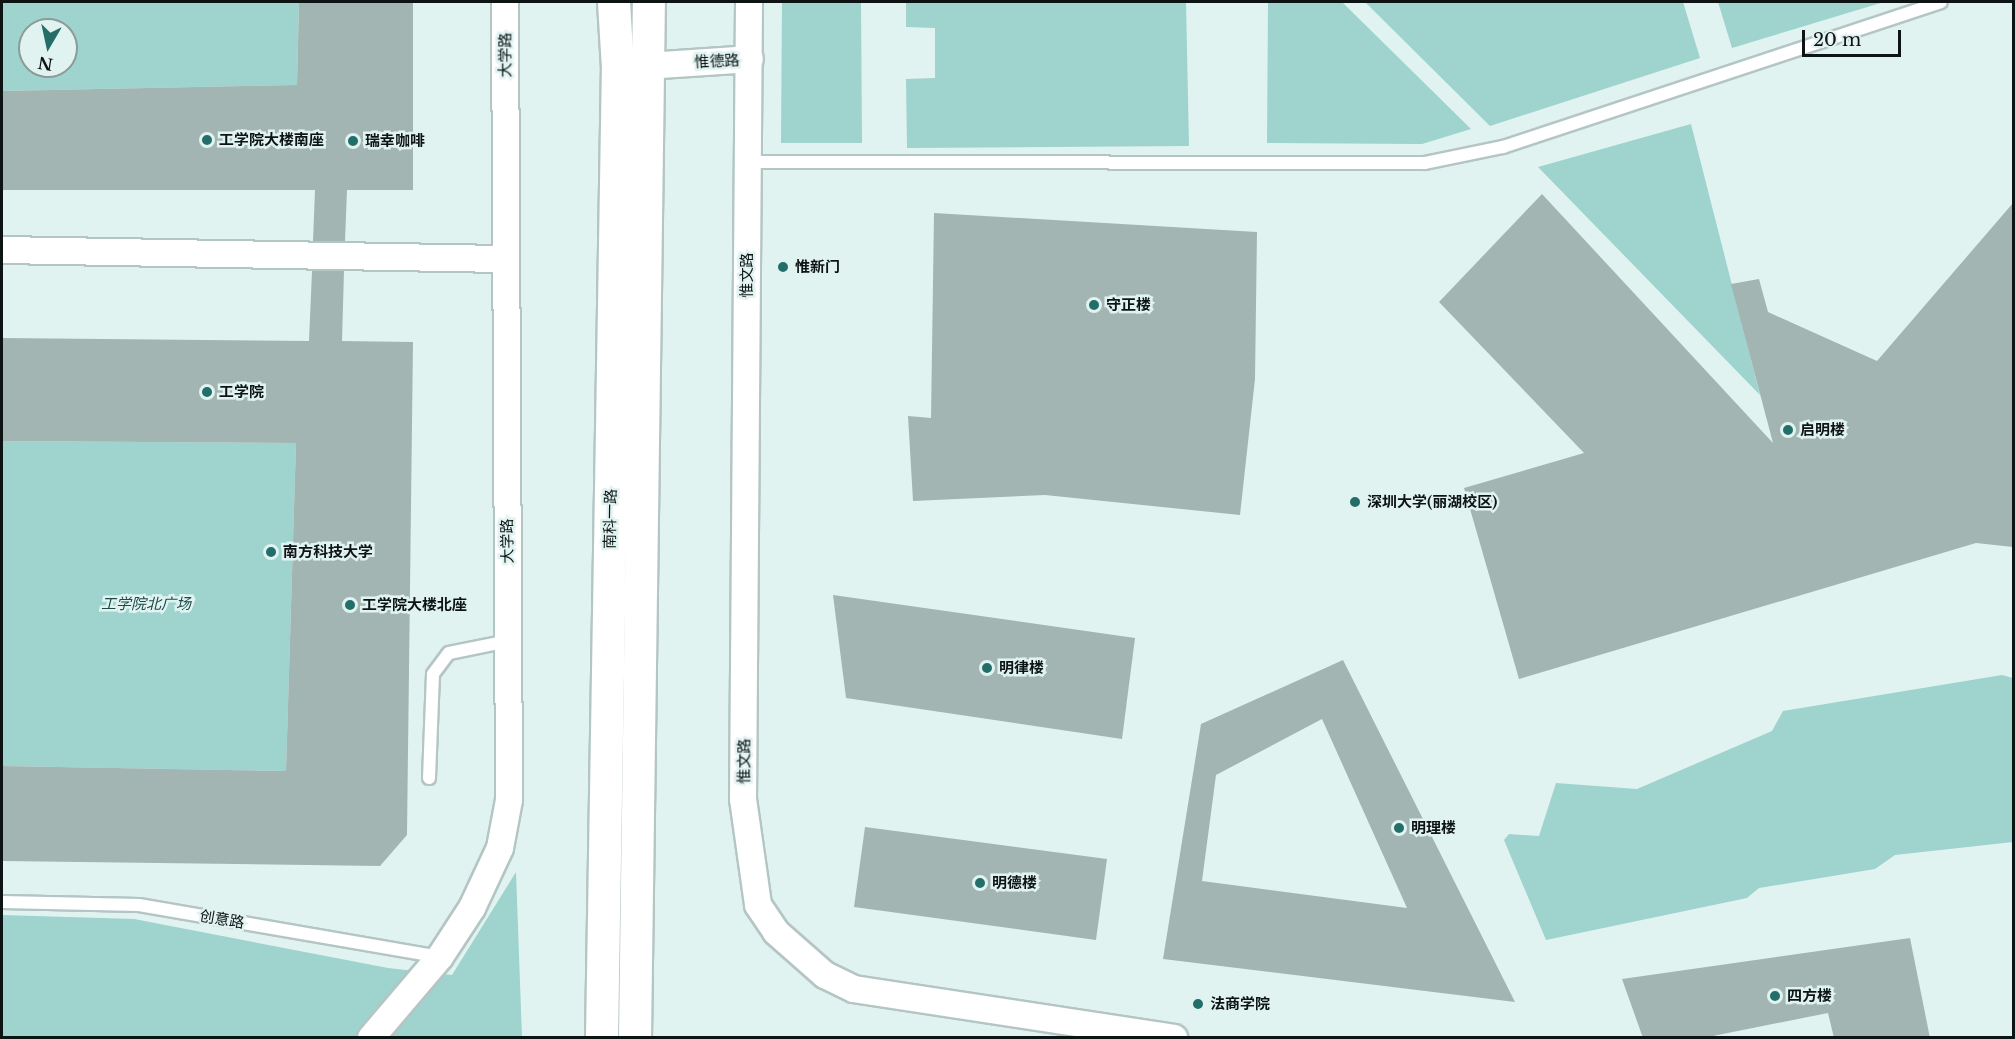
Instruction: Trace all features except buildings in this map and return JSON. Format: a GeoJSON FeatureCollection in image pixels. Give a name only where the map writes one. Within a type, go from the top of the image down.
{"type":"FeatureCollection","features":[{"type":"Feature","properties":{"kind":"street","name":"大学路"},"geometry":{"type":"LineString","coordinates":[[371,1038],[440,957],[483,888],[500,848],[511,756],[508,641],[505,2]]}},
{"type":"Feature","properties":{"kind":"street","name":"南科一路"},"geometry":{"type":"LineString","coordinates":[[602,1038],[618,68],[614,2]]}},
{"type":"Feature","properties":{"kind":"street"},"geometry":{"type":"LineString","coordinates":[[635,1038],[650,66],[649,2]]}},
{"type":"Feature","properties":{"kind":"street"},"geometry":{"type":"LineString","coordinates":[[749,2],[750,59]]}},
{"type":"Feature","properties":{"kind":"street","name":"惟德路"},"geometry":{"type":"LineString","coordinates":[[618,68],[750,59],[748,162]]}},
{"type":"Feature","properties":{"kind":"street","name":"惟文路"},"geometry":{"type":"LineString","coordinates":[[748,162],[743,799],[759,905],[776,932],[825,975],[854,989],[1174,1038]]}},
{"type":"Feature","properties":{"kind":"street"},"geometry":{"type":"LineString","coordinates":[[2,250],[506,259]]}},
{"type":"Feature","properties":{"kind":"lane"},"geometry":{"type":"LineString","coordinates":[[748,162],[1425,163],[1503,147],[1941,2]]}},
{"type":"Feature","properties":{"kind":"lane"},"geometry":{"type":"LineString","coordinates":[[429,778],[432,674],[449,652],[508,641]]}},
{"type":"Feature","properties":{"kind":"lane","name":"创意路"},"geometry":{"type":"LineString","coordinates":[[2,902],[139,905],[440,957]]}},
{"type":"Feature","properties":{"kind":"green space"},"geometry":{"type":"Polygon","coordinates":[[[2,2],[299,2],[297,85],[2,91],[2,2]]]}},
{"type":"Feature","properties":{"kind":"green space"},"geometry":{"type":"Polygon","coordinates":[[[782,2],[861,2],[862,143],[781,143],[782,2]]]}},
{"type":"Feature","properties":{"kind":"green space"},"geometry":{"type":"Polygon","coordinates":[[[906,2],[1186,2],[1189,146],[907,148],[906,79],[935,78],[935,28],[906,27],[906,2]]]}},
{"type":"Feature","properties":{"kind":"green space"},"geometry":{"type":"Polygon","coordinates":[[[1268,2],[1342,2],[1471,129],[1422,144],[1267,143],[1268,2]]]}},
{"type":"Feature","properties":{"kind":"green space"},"geometry":{"type":"Polygon","coordinates":[[[1365,2],[1683,2],[1700,58],[1490,126],[1365,2]]]}},
{"type":"Feature","properties":{"kind":"green space"},"geometry":{"type":"Polygon","coordinates":[[[1718,2],[1884,2],[1732,48],[1718,2]]]}},
{"type":"Feature","properties":{"kind":"green space"},"geometry":{"type":"Polygon","coordinates":[[[1691,124],[1760,395],[1538,167],[1691,124]]]}},
{"type":"Feature","properties":{"kind":"green space","name":"工学院北广场"},"geometry":{"type":"Polygon","coordinates":[[[2,441],[296,443],[286,771],[2,766],[2,441]]]}},
{"type":"Feature","properties":{"kind":"green space"},"geometry":{"type":"Polygon","coordinates":[[[2002,675],[2013,678],[2013,842],[1895,855],[1875,869],[1759,888],[1747,898],[1546,940],[1504,840],[1509,834],[1539,836],[1556,783],[1637,789],[1772,731],[1783,711],[2002,675]]]}},
{"type":"Feature","properties":{"kind":"green space"},"geometry":{"type":"Polygon","coordinates":[[[516,872],[522,1037],[2,1038],[2,915],[134,919],[388,968],[452,975],[516,872]]]}},
{"type":"Feature","properties":{"kind":"place","name":"工学院大楼南座"},"geometry":{"type":"Point","coordinates":[207,140]}},
{"type":"Feature","properties":{"kind":"place","name":"瑞幸咖啡"},"geometry":{"type":"Point","coordinates":[353,141]}},
{"type":"Feature","properties":{"kind":"place","name":"惟新门"},"geometry":{"type":"Point","coordinates":[783,267]}},
{"type":"Feature","properties":{"kind":"place","name":"守正楼"},"geometry":{"type":"Point","coordinates":[1094,305]}},
{"type":"Feature","properties":{"kind":"place","name":"工学院"},"geometry":{"type":"Point","coordinates":[207,392]}},
{"type":"Feature","properties":{"kind":"place","name":"启明楼"},"geometry":{"type":"Point","coordinates":[1788,430]}},
{"type":"Feature","properties":{"kind":"place","name":"深圳大学(丽湖校区)"},"geometry":{"type":"Point","coordinates":[1355,502]}},
{"type":"Feature","properties":{"kind":"place","name":"南方科技大学"},"geometry":{"type":"Point","coordinates":[271,552]}},
{"type":"Feature","properties":{"kind":"place","name":"工学院大楼北座"},"geometry":{"type":"Point","coordinates":[350,605]}},
{"type":"Feature","properties":{"kind":"place","name":"明律楼"},"geometry":{"type":"Point","coordinates":[987,668]}},
{"type":"Feature","properties":{"kind":"place","name":"明理楼"},"geometry":{"type":"Point","coordinates":[1399,828]}},
{"type":"Feature","properties":{"kind":"place","name":"明德楼"},"geometry":{"type":"Point","coordinates":[980,883]}},
{"type":"Feature","properties":{"kind":"place","name":"四方楼"},"geometry":{"type":"Point","coordinates":[1775,996]}},
{"type":"Feature","properties":{"kind":"place","name":"法商学院"},"geometry":{"type":"Point","coordinates":[1198,1004]}}]}
